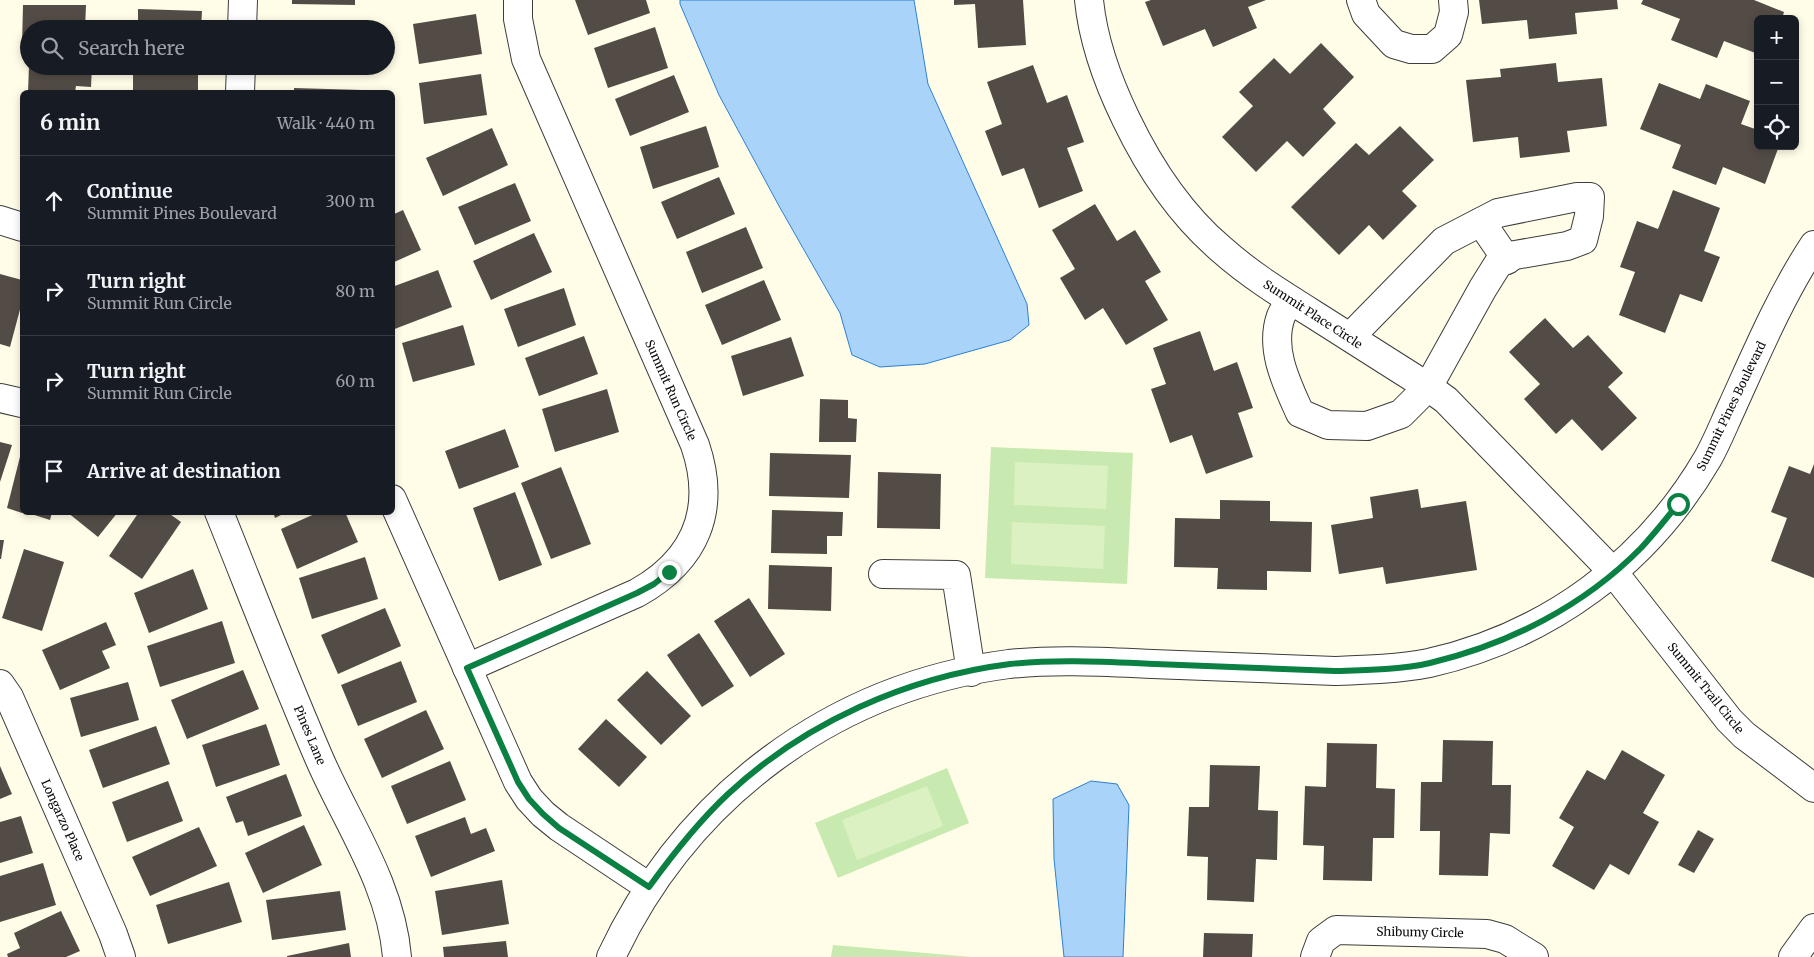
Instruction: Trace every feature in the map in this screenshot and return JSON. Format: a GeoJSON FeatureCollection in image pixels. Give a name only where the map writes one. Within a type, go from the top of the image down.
{"type":"FeatureCollection","features":[{"type":"Feature","properties":{"kind":"street"},"geometry":{"type":"LineString","coordinates":[[242,20],[243,0]]}},
{"type":"Feature","properties":{"kind":"street","name":"Summit Run Circle"},"geometry":{"type":"LineString","coordinates":[[467,668],[654,584],[669,572],[682,557],[692,540],[699,522],[703,503],[704,483],[695,445],[526,59],[518,19],[518,0]]}},
{"type":"Feature","properties":{"kind":"street","name":"Summit Place Circle"},"geometry":{"type":"LineString","coordinates":[[1089,0],[1097,41],[1114,95],[1139,146],[1158,178],[1193,222],[1220,248],[1264,283],[1446,400],[1614,573]]}},
{"type":"Feature","properties":{"kind":"street"},"geometry":{"type":"LineString","coordinates":[[1361,0],[1366,14],[1394,44],[1411,49],[1432,49],[1448,35],[1454,12],[1454,0]]}},
{"type":"Feature","properties":{"kind":"street"},"geometry":{"type":"LineString","coordinates":[[240,90],[241,75]]}},
{"type":"Feature","properties":{"kind":"street"},"geometry":{"type":"LineString","coordinates":[[1292,301],[1282,314],[1276,336],[1284,379],[1300,413],[1328,425],[1368,426],[1401,414],[1428,387],[1498,264],[1515,255],[1567,246],[1583,240],[1589,216],[1590,197],[1577,197],[1498,213],[1444,241],[1350,337]]}},
{"type":"Feature","properties":{"kind":"street"},"geometry":{"type":"LineString","coordinates":[[0,220],[20,226]]}},
{"type":"Feature","properties":{"kind":"street"},"geometry":{"type":"LineString","coordinates":[[1481,222],[1507,260]]}},
{"type":"Feature","properties":{"kind":"street","name":"Summit Pines Boulevard"},"geometry":{"type":"LineString","coordinates":[[610,957],[626,924],[649,887],[686,838],[729,794],[778,754],[830,721],[908,688],[948,676],[1009,664],[1072,661],[1335,671],[1373,670],[1428,663],[1483,648],[1534,626],[1583,597],[1614,573],[1641,547],[1678,504],[1708,457],[1776,311],[1814,245]]}},
{"type":"Feature","properties":{"kind":"street"},"geometry":{"type":"LineString","coordinates":[[0,398],[20,403]]}},
{"type":"Feature","properties":{"kind":"street"},"geometry":{"type":"LineString","coordinates":[[395,506],[518,782],[529,799],[559,828],[649,887]]}},
{"type":"Feature","properties":{"kind":"street","name":"Pines Lane"},"geometry":{"type":"LineString","coordinates":[[220,515],[319,760],[371,864],[386,905],[397,957]]}},
{"type":"Feature","properties":{"kind":"street","name":"Summit Trail Circle"},"geometry":{"type":"LineString","coordinates":[[1614,573],[1730,720],[1744,735],[1814,788]]}},
{"type":"Feature","properties":{"kind":"street"},"geometry":{"type":"LineString","coordinates":[[883,574],[956,575],[971,672]]}},
{"type":"Feature","properties":{"kind":"street","name":"Longarzo Place"},"geometry":{"type":"LineString","coordinates":[[0,684],[8,697],[41,770],[113,934],[121,957]]}},
{"type":"Feature","properties":{"kind":"street"},"geometry":{"type":"LineString","coordinates":[[1793,957],[1814,928]]}},
{"type":"Feature","properties":{"kind":"street","name":"Shibumy Circle"},"geometry":{"type":"LineString","coordinates":[[1315,957],[1321,941],[1336,930],[1487,934],[1506,939],[1534,957]]}},
{"type":"Feature","properties":{"kind":"green space"},"geometry":{"type":"Polygon","coordinates":[[[991,447],[1133,453],[1127,584],[985,578],[991,447]]]}},
{"type":"Feature","properties":{"kind":"green space"},"geometry":{"type":"Polygon","coordinates":[[[1015,462],[1108,466],[1106,509],[1014,505],[1015,462]]]}},
{"type":"Feature","properties":{"kind":"green space"},"geometry":{"type":"Polygon","coordinates":[[[1012,522],[1105,526],[1103,569],[1011,564],[1012,522]]]}},
{"type":"Feature","properties":{"kind":"green space"},"geometry":{"type":"Polygon","coordinates":[[[947,768],[969,823],[838,878],[815,823],[947,768]]]}},
{"type":"Feature","properties":{"kind":"green space"},"geometry":{"type":"Polygon","coordinates":[[[927,786],[943,826],[857,860],[842,820],[927,786]]]}},
{"type":"Feature","properties":{"kind":"green space"},"geometry":{"type":"Polygon","coordinates":[[[833,945],[972,957],[831,957],[833,945]]]}},
{"type":"Feature","properties":{"kind":"water"},"geometry":{"type":"Polygon","coordinates":[[[680,0],[914,0],[928,84],[1027,304],[1029,325],[1010,340],[925,364],[880,367],[852,355],[840,313],[719,95],[680,4],[680,0]]]}},
{"type":"Feature","properties":{"kind":"water"},"geometry":{"type":"Polygon","coordinates":[[[1091,781],[1117,784],[1129,805],[1123,957],[1064,957],[1054,859],[1053,799],[1091,781]]]}},
{"type":"Feature","properties":{"kind":"building"},"geometry":{"type":"Polygon","coordinates":[[[292,0],[355,0],[355,5],[292,4],[292,0]]]}},
{"type":"Feature","properties":{"kind":"building"},"geometry":{"type":"Polygon","coordinates":[[[575,0],[646,0],[650,13],[588,35],[575,0]]]}},
{"type":"Feature","properties":{"kind":"building"},"geometry":{"type":"Polygon","coordinates":[[[954,0],[1023,0],[1026,45],[978,48],[975,4],[954,5],[954,0]]]}},
{"type":"Feature","properties":{"kind":"building"},"geometry":{"type":"Polygon","coordinates":[[[1151,0],[1266,0],[1248,7],[1257,28],[1213,47],[1205,29],[1163,46],[1145,2],[1151,0]]]}},
{"type":"Feature","properties":{"kind":"building"},"geometry":{"type":"Polygon","coordinates":[[[1479,0],[1617,0],[1618,9],[1575,13],[1577,34],[1529,39],[1527,20],[1482,24],[1479,0]]]}},
{"type":"Feature","properties":{"kind":"building"},"geometry":{"type":"Polygon","coordinates":[[[1643,0],[1754,0],[1784,12],[1783,15],[1754,15],[1754,52],[1724,41],[1717,58],[1671,40],[1680,19],[1641,4],[1643,0]]]}},
{"type":"Feature","properties":{"kind":"building"},"geometry":{"type":"Polygon","coordinates":[[[23,5],[86,5],[85,20],[23,20],[23,5]]]}},
{"type":"Feature","properties":{"kind":"building"},"geometry":{"type":"Polygon","coordinates":[[[138,9],[202,11],[202,20],[138,20],[138,9]]]}},
{"type":"Feature","properties":{"kind":"building"},"geometry":{"type":"Polygon","coordinates":[[[476,14],[482,54],[419,64],[413,24],[476,14]]]}},
{"type":"Feature","properties":{"kind":"building"},"geometry":{"type":"Polygon","coordinates":[[[655,27],[668,68],[608,88],[594,48],[655,27]]]}},
{"type":"Feature","properties":{"kind":"building"},"geometry":{"type":"Polygon","coordinates":[[[1321,43],[1354,77],[1323,109],[1336,123],[1303,157],[1287,141],[1256,172],[1222,137],[1253,106],[1239,92],[1274,58],[1290,74],[1321,43]]]}},
{"type":"Feature","properties":{"kind":"building"},"geometry":{"type":"Polygon","coordinates":[[[1556,63],[1558,82],[1602,78],[1607,126],[1567,131],[1570,152],[1520,158],[1518,137],[1473,142],[1466,80],[1501,77],[1500,69],[1556,63]]]}},
{"type":"Feature","properties":{"kind":"building"},"geometry":{"type":"Polygon","coordinates":[[[1033,65],[1047,103],[1067,95],[1084,142],[1067,148],[1083,191],[1039,208],[1024,168],[1002,176],[985,131],[1002,124],[987,82],[1033,65]]]}},
{"type":"Feature","properties":{"kind":"building"},"geometry":{"type":"Polygon","coordinates":[[[481,74],[487,115],[424,124],[419,83],[481,74]]]}},
{"type":"Feature","properties":{"kind":"building"},"geometry":{"type":"Polygon","coordinates":[[[29,75],[92,75],[91,87],[76,86],[75,90],[28,90],[29,75]]]}},
{"type":"Feature","properties":{"kind":"building"},"geometry":{"type":"Polygon","coordinates":[[[133,75],[198,75],[198,90],[133,90],[133,75]]]}},
{"type":"Feature","properties":{"kind":"building"},"geometry":{"type":"Polygon","coordinates":[[[674,75],[689,112],[630,136],[615,99],[674,75]]]}},
{"type":"Feature","properties":{"kind":"building"},"geometry":{"type":"Polygon","coordinates":[[[1659,83],[1700,99],[1706,84],[1750,101],[1741,124],[1754,129],[1754,150],[1778,150],[1765,184],[1723,167],[1716,185],[1672,168],[1681,145],[1640,129],[1659,83]]]}},
{"type":"Feature","properties":{"kind":"building"},"geometry":{"type":"Polygon","coordinates":[[[294,88],[362,90],[294,90],[294,88]]]}},
{"type":"Feature","properties":{"kind":"building"},"geometry":{"type":"Polygon","coordinates":[[[706,126],[719,167],[653,189],[640,147],[706,126]]]}},
{"type":"Feature","properties":{"kind":"building"},"geometry":{"type":"Polygon","coordinates":[[[1400,126],[1434,160],[1402,191],[1417,206],[1383,240],[1369,225],[1339,255],[1291,207],[1356,143],[1369,155],[1400,126]]]}},
{"type":"Feature","properties":{"kind":"building"},"geometry":{"type":"Polygon","coordinates":[[[492,128],[508,165],[443,196],[426,158],[492,128]]]}},
{"type":"Feature","properties":{"kind":"building"},"geometry":{"type":"Polygon","coordinates":[[[719,177],[735,214],[677,239],[661,202],[719,177]]]}},
{"type":"Feature","properties":{"kind":"building"},"geometry":{"type":"Polygon","coordinates":[[[515,183],[531,221],[475,245],[458,207],[515,183]]]}},
{"type":"Feature","properties":{"kind":"building"},"geometry":{"type":"Polygon","coordinates":[[[1673,190],[1720,208],[1704,251],[1720,257],[1702,302],[1680,294],[1665,333],[1619,315],[1635,272],[1620,267],[1637,221],[1658,229],[1673,190]]]}},
{"type":"Feature","properties":{"kind":"building"},"geometry":{"type":"Polygon","coordinates":[[[1095,204],[1117,241],[1135,230],[1161,272],[1145,281],[1168,320],[1126,345],[1103,308],[1085,320],[1060,278],[1075,269],[1052,230],[1095,204]]]}},
{"type":"Feature","properties":{"kind":"building"},"geometry":{"type":"Polygon","coordinates":[[[403,210],[421,250],[395,262],[395,214],[403,210]]]}},
{"type":"Feature","properties":{"kind":"building"},"geometry":{"type":"Polygon","coordinates":[[[746,227],[763,268],[702,293],[686,252],[746,227]]]}},
{"type":"Feature","properties":{"kind":"building"},"geometry":{"type":"Polygon","coordinates":[[[534,233],[552,272],[491,300],[473,261],[534,233]]]}},
{"type":"Feature","properties":{"kind":"building"},"geometry":{"type":"Polygon","coordinates":[[[438,270],[452,307],[395,329],[395,286],[438,270]]]}},
{"type":"Feature","properties":{"kind":"building"},"geometry":{"type":"Polygon","coordinates":[[[0,274],[20,279],[20,310],[10,347],[0,344],[0,274]]]}},
{"type":"Feature","properties":{"kind":"building"},"geometry":{"type":"Polygon","coordinates":[[[764,280],[781,320],[722,345],[705,305],[764,280]]]}},
{"type":"Feature","properties":{"kind":"building"},"geometry":{"type":"Polygon","coordinates":[[[564,288],[576,325],[518,347],[504,309],[564,288]]]}},
{"type":"Feature","properties":{"kind":"building"},"geometry":{"type":"Polygon","coordinates":[[[1545,318],[1573,348],[1588,335],[1623,373],[1608,387],[1637,418],[1602,451],[1572,419],[1556,434],[1524,399],[1540,384],[1509,352],[1545,318]]]}},
{"type":"Feature","properties":{"kind":"building"},"geometry":{"type":"Polygon","coordinates":[[[463,325],[475,365],[413,382],[402,343],[463,325]]]}},
{"type":"Feature","properties":{"kind":"building"},"geometry":{"type":"Polygon","coordinates":[[[1200,331],[1214,371],[1237,362],[1253,408],[1238,413],[1253,457],[1206,474],[1192,435],[1170,443],[1151,389],[1166,384],[1153,348],[1200,331]]]}},
{"type":"Feature","properties":{"kind":"building"},"geometry":{"type":"Polygon","coordinates":[[[584,336],[598,374],[539,396],[525,358],[584,336]]]}},
{"type":"Feature","properties":{"kind":"building"},"geometry":{"type":"Polygon","coordinates":[[[791,337],[804,376],[743,396],[731,356],[791,337]]]}},
{"type":"Feature","properties":{"kind":"building"},"geometry":{"type":"Polygon","coordinates":[[[607,389],[619,432],[555,452],[542,409],[607,389]]]}},
{"type":"Feature","properties":{"kind":"building"},"geometry":{"type":"Polygon","coordinates":[[[820,399],[848,400],[848,418],[857,419],[856,442],[819,442],[820,399]]]}},
{"type":"Feature","properties":{"kind":"building"},"geometry":{"type":"Polygon","coordinates":[[[505,429],[519,467],[459,489],[445,451],[505,429]]]}},
{"type":"Feature","properties":{"kind":"building"},"geometry":{"type":"Polygon","coordinates":[[[0,442],[12,445],[0,482],[0,442]]]}},
{"type":"Feature","properties":{"kind":"building"},"geometry":{"type":"Polygon","coordinates":[[[770,453],[851,455],[849,498],[769,496],[770,453]]]}},
{"type":"Feature","properties":{"kind":"building"},"geometry":{"type":"Polygon","coordinates":[[[20,457],[20,512],[7,508],[20,457]]]}},
{"type":"Feature","properties":{"kind":"building"},"geometry":{"type":"Polygon","coordinates":[[[1814,464],[1814,578],[1771,561],[1787,518],[1771,512],[1789,466],[1810,474],[1814,464]]]}},
{"type":"Feature","properties":{"kind":"building"},"geometry":{"type":"Polygon","coordinates":[[[561,467],[591,544],[551,559],[521,483],[561,467]]]}},
{"type":"Feature","properties":{"kind":"building"},"geometry":{"type":"Polygon","coordinates":[[[878,472],[941,474],[940,529],[877,528],[878,472]]]}},
{"type":"Feature","properties":{"kind":"building"},"geometry":{"type":"Polygon","coordinates":[[[1418,489],[1421,508],[1466,501],[1477,570],[1386,584],[1383,567],[1339,574],[1331,525],[1373,518],[1370,497],[1418,489]]]}},
{"type":"Feature","properties":{"kind":"building"},"geometry":{"type":"Polygon","coordinates":[[[515,492],[542,565],[499,581],[473,508],[515,492]]]}},
{"type":"Feature","properties":{"kind":"building"},"geometry":{"type":"Polygon","coordinates":[[[1220,500],[1270,501],[1270,521],[1312,522],[1311,572],[1267,571],[1267,590],[1217,589],[1218,568],[1174,567],[1175,518],[1220,519],[1220,500]]]}},
{"type":"Feature","properties":{"kind":"building"},"geometry":{"type":"Polygon","coordinates":[[[772,510],[843,512],[842,536],[827,536],[827,554],[771,553],[772,510]]]}},
{"type":"Feature","properties":{"kind":"building"},"geometry":{"type":"Polygon","coordinates":[[[34,515],[51,515],[50,520],[34,515]]]}},
{"type":"Feature","properties":{"kind":"building"},"geometry":{"type":"Polygon","coordinates":[[[71,515],[116,515],[98,537],[71,515]]]}},
{"type":"Feature","properties":{"kind":"building"},"geometry":{"type":"Polygon","coordinates":[[[137,515],[171,515],[181,522],[142,579],[109,556],[137,515]]]}},
{"type":"Feature","properties":{"kind":"building"},"geometry":{"type":"Polygon","coordinates":[[[312,515],[346,515],[358,542],[297,569],[281,529],[312,515]]]}},
{"type":"Feature","properties":{"kind":"building"},"geometry":{"type":"Polygon","coordinates":[[[0,540],[4,540],[1,559],[0,559],[0,540]]]}},
{"type":"Feature","properties":{"kind":"building"},"geometry":{"type":"Polygon","coordinates":[[[24,549],[64,562],[42,631],[2,618],[24,549]]]}},
{"type":"Feature","properties":{"kind":"building"},"geometry":{"type":"Polygon","coordinates":[[[365,557],[378,599],[312,619],[299,578],[365,557]]]}},
{"type":"Feature","properties":{"kind":"building"},"geometry":{"type":"Polygon","coordinates":[[[769,565],[832,567],[831,611],[768,609],[769,565]]]}},
{"type":"Feature","properties":{"kind":"building"},"geometry":{"type":"Polygon","coordinates":[[[193,569],[208,609],[149,633],[134,593],[193,569]]]}},
{"type":"Feature","properties":{"kind":"building"},"geometry":{"type":"Polygon","coordinates":[[[749,598],[785,654],[750,677],[714,621],[749,598]]]}},
{"type":"Feature","properties":{"kind":"building"},"geometry":{"type":"Polygon","coordinates":[[[385,608],[401,646],[338,674],[321,635],[385,608]]]}},
{"type":"Feature","properties":{"kind":"building"},"geometry":{"type":"Polygon","coordinates":[[[222,621],[235,663],[160,687],[147,646],[222,621]]]}},
{"type":"Feature","properties":{"kind":"building"},"geometry":{"type":"Polygon","coordinates":[[[106,622],[116,645],[102,651],[110,668],[60,690],[42,650],[106,622]]]}},
{"type":"Feature","properties":{"kind":"building"},"geometry":{"type":"Polygon","coordinates":[[[699,633],[734,686],[702,707],[667,655],[699,633]]]}},
{"type":"Feature","properties":{"kind":"building"},"geometry":{"type":"Polygon","coordinates":[[[401,661],[417,702],[358,726],[341,685],[401,661]]]}},
{"type":"Feature","properties":{"kind":"building"},"geometry":{"type":"Polygon","coordinates":[[[243,670],[259,709],[187,739],[171,700],[243,670]]]}},
{"type":"Feature","properties":{"kind":"building"},"geometry":{"type":"Polygon","coordinates":[[[647,671],[691,716],[661,745],[617,700],[647,671]]]}},
{"type":"Feature","properties":{"kind":"building"},"geometry":{"type":"Polygon","coordinates":[[[128,682],[139,720],[81,737],[70,698],[128,682]]]}},
{"type":"Feature","properties":{"kind":"building"},"geometry":{"type":"Polygon","coordinates":[[[426,710],[444,749],[382,778],[364,739],[426,710]]]}},
{"type":"Feature","properties":{"kind":"building"},"geometry":{"type":"Polygon","coordinates":[[[606,719],[647,757],[619,787],[578,749],[606,719]]]}},
{"type":"Feature","properties":{"kind":"building"},"geometry":{"type":"Polygon","coordinates":[[[266,724],[280,765],[216,787],[202,745],[266,724]]]}},
{"type":"Feature","properties":{"kind":"building"},"geometry":{"type":"Polygon","coordinates":[[[156,726],[170,764],[103,788],[89,750],[156,726]]]}},
{"type":"Feature","properties":{"kind":"building"},"geometry":{"type":"Polygon","coordinates":[[[1443,740],[1493,741],[1492,785],[1511,785],[1510,834],[1490,833],[1488,876],[1439,875],[1440,831],[1420,831],[1421,782],[1442,782],[1443,740]]]}},
{"type":"Feature","properties":{"kind":"building"},"geometry":{"type":"Polygon","coordinates":[[[1327,743],[1377,744],[1376,788],[1395,789],[1394,838],[1373,838],[1372,881],[1323,880],[1324,846],[1303,845],[1305,786],[1326,787],[1327,743]]]}},
{"type":"Feature","properties":{"kind":"building"},"geometry":{"type":"Polygon","coordinates":[[[1622,750],[1665,775],[1643,813],[1659,822],[1629,875],[1610,864],[1594,890],[1552,866],[1574,827],[1559,818],[1587,770],[1605,780],[1622,750]]]}},
{"type":"Feature","properties":{"kind":"building"},"geometry":{"type":"Polygon","coordinates":[[[450,761],[466,800],[407,824],[391,786],[450,761]]]}},
{"type":"Feature","properties":{"kind":"building"},"geometry":{"type":"Polygon","coordinates":[[[1210,765],[1260,766],[1258,810],[1278,811],[1277,860],[1256,859],[1254,902],[1207,900],[1208,857],[1187,856],[1189,807],[1209,807],[1210,765]]]}},
{"type":"Feature","properties":{"kind":"building"},"geometry":{"type":"Polygon","coordinates":[[[0,766],[12,794],[0,799],[0,766]]]}},
{"type":"Feature","properties":{"kind":"building"},"geometry":{"type":"Polygon","coordinates":[[[286,774],[302,816],[248,836],[243,821],[236,823],[226,797],[286,774]]]}},
{"type":"Feature","properties":{"kind":"building"},"geometry":{"type":"Polygon","coordinates":[[[168,781],[183,821],[127,842],[112,802],[168,781]]]}},
{"type":"Feature","properties":{"kind":"building"},"geometry":{"type":"Polygon","coordinates":[[[21,816],[33,853],[0,863],[0,822],[21,816]]]}},
{"type":"Feature","properties":{"kind":"building"},"geometry":{"type":"Polygon","coordinates":[[[465,817],[471,834],[486,828],[495,851],[431,877],[415,836],[465,817]]]}},
{"type":"Feature","properties":{"kind":"building"},"geometry":{"type":"Polygon","coordinates":[[[304,825],[322,865],[263,893],[245,853],[304,825]]]}},
{"type":"Feature","properties":{"kind":"building"},"geometry":{"type":"Polygon","coordinates":[[[199,827],[217,866],[150,896],[132,857],[199,827]]]}},
{"type":"Feature","properties":{"kind":"building"},"geometry":{"type":"Polygon","coordinates":[[[1698,830],[1714,839],[1694,873],[1678,865],[1698,830]]]}},
{"type":"Feature","properties":{"kind":"building"},"geometry":{"type":"Polygon","coordinates":[[[43,863],[56,905],[0,922],[0,876],[43,863]]]}},
{"type":"Feature","properties":{"kind":"building"},"geometry":{"type":"Polygon","coordinates":[[[502,880],[509,924],[442,935],[435,891],[502,880]]]}},
{"type":"Feature","properties":{"kind":"building"},"geometry":{"type":"Polygon","coordinates":[[[229,882],[242,922],[168,944],[156,905],[229,882]]]}},
{"type":"Feature","properties":{"kind":"building"},"geometry":{"type":"Polygon","coordinates":[[[340,891],[346,930],[272,940],[266,900],[340,891]]]}},
{"type":"Feature","properties":{"kind":"building"},"geometry":{"type":"Polygon","coordinates":[[[61,911],[80,951],[66,957],[8,957],[7,954],[20,948],[14,933],[61,911]]]}},
{"type":"Feature","properties":{"kind":"building"},"geometry":{"type":"Polygon","coordinates":[[[1204,933],[1253,934],[1252,957],[1203,957],[1204,933]]]}},
{"type":"Feature","properties":{"kind":"building"},"geometry":{"type":"Polygon","coordinates":[[[506,941],[508,957],[444,957],[443,947],[506,941]]]}},
{"type":"Feature","properties":{"kind":"building"},"geometry":{"type":"Polygon","coordinates":[[[349,943],[351,957],[287,957],[287,956],[349,943]]]}},
{"type":"Feature","properties":{"kind":"route"},"geometry":{"type":"LineString","coordinates":[[669,572],[654,584],[637,593],[467,668],[518,782],[529,799],[559,828],[649,887],[686,838],[729,794],[778,754],[830,721],[908,688],[948,676],[1009,664],[1072,661],[1335,671],[1373,670],[1428,663],[1483,648],[1534,626],[1583,597],[1614,573],[1641,547],[1678,504]]}}]}
